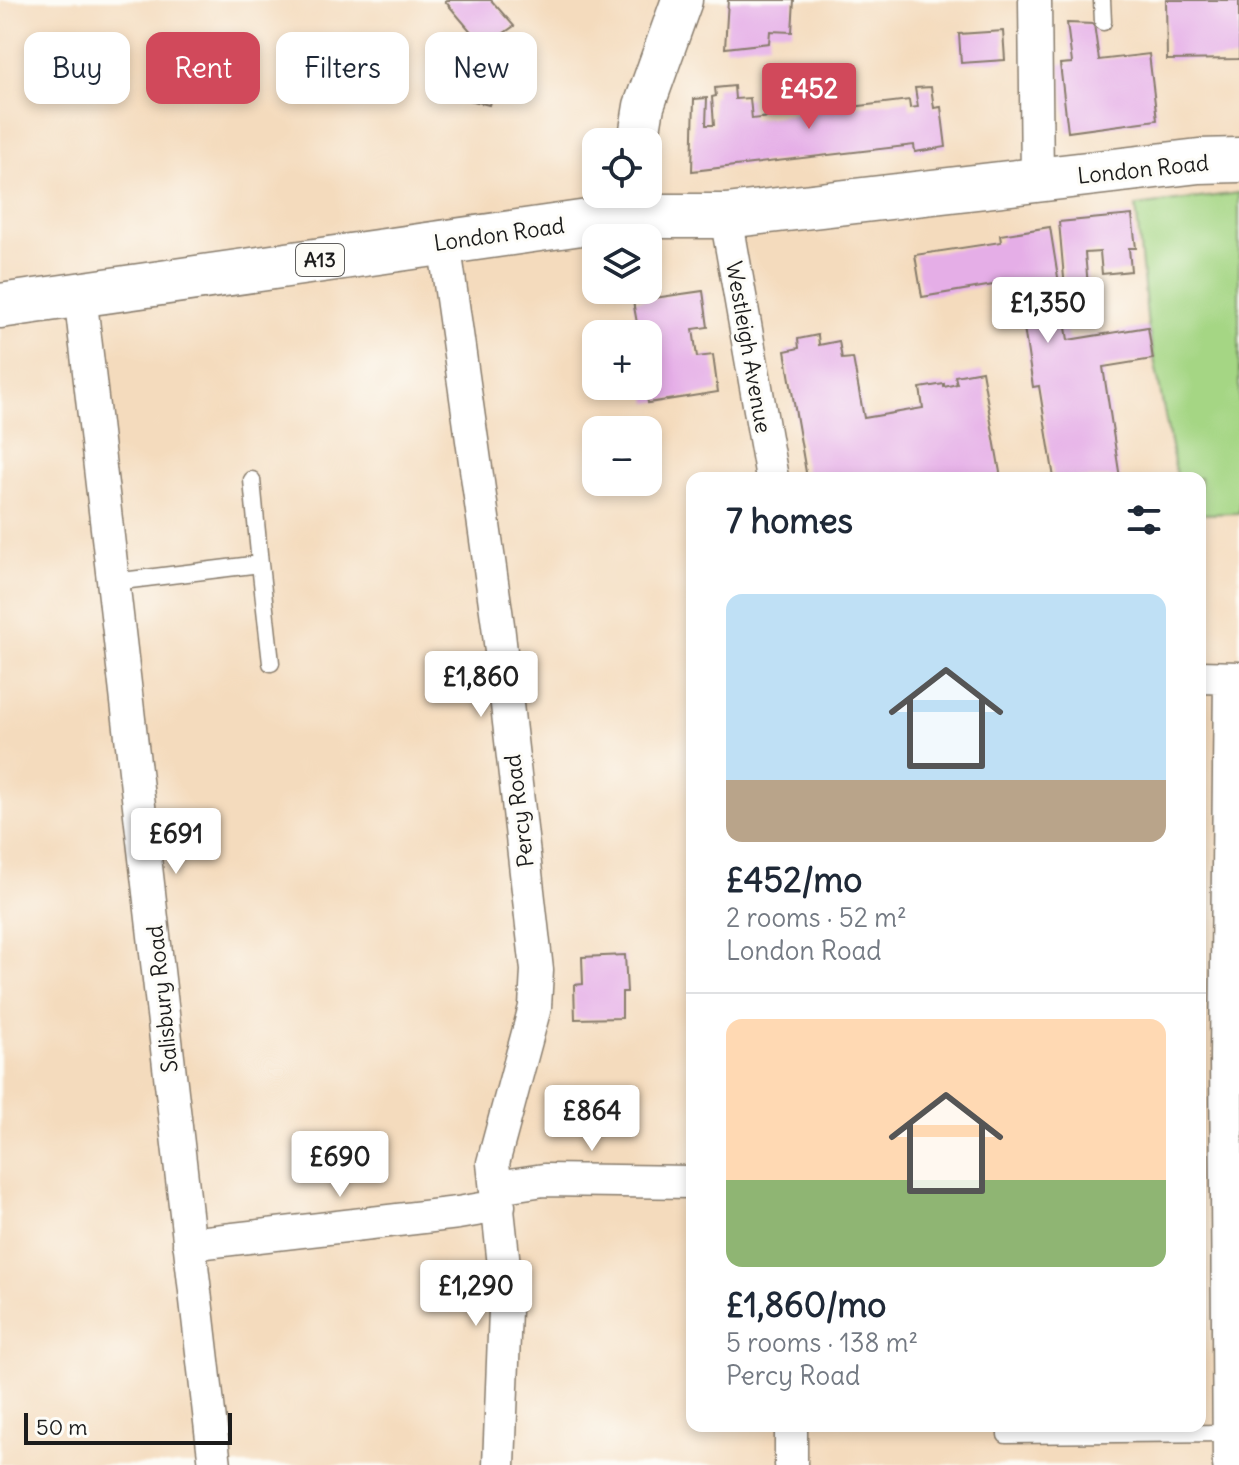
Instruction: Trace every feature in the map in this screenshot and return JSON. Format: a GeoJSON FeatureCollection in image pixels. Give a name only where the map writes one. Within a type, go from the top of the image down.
{"type":"FeatureCollection","features":[{"type":"Feature","properties":{"kind":"main road","name":"London Road"},"geometry":{"type":"LineString","coordinates":[[662,208],[726,216],[1199,161],[1239,160]]}},
{"type":"Feature","properties":{"kind":"main road","name":"London Road"},"geometry":{"type":"LineString","coordinates":[[0,306],[444,241],[624,208]]}},
{"type":"Feature","properties":{"kind":"street"},"geometry":{"type":"LineString","coordinates":[[640,128],[644,106],[682,0]]}},
{"type":"Feature","properties":{"kind":"street"},"geometry":{"type":"LineString","coordinates":[[1035,0],[1037,180]]}},
{"type":"Feature","properties":{"kind":"street","name":"Westleigh Avenue"},"geometry":{"type":"LineString","coordinates":[[726,216],[771,472]]}},
{"type":"Feature","properties":{"kind":"street","name":"Percy Road"},"geometry":{"type":"LineString","coordinates":[[444,241],[498,625],[537,970],[535,1007],[493,1163],[506,1284],[499,1465]]}},
{"type":"Feature","properties":{"kind":"street","name":"Salisbury Road"},"geometry":{"type":"LineString","coordinates":[[80,294],[215,1465]]}},
{"type":"Feature","properties":{"kind":"street"},"geometry":{"type":"LineString","coordinates":[[1223,678],[1229,1465]]}},
{"type":"Feature","properties":{"kind":"street"},"geometry":{"type":"LineString","coordinates":[[189,1244],[458,1213],[544,1180],[686,1182]]}},
{"type":"Feature","properties":{"kind":"street"},"geometry":{"type":"LineString","coordinates":[[791,1432],[791,1465]]}},
{"type":"Feature","properties":{"kind":"lane"},"geometry":{"type":"LineString","coordinates":[[1102,0],[1103,22]]}},
{"type":"Feature","properties":{"kind":"lane"},"geometry":{"type":"LineString","coordinates":[[252,480],[271,663]]}},
{"type":"Feature","properties":{"kind":"lane"},"geometry":{"type":"LineString","coordinates":[[114,582],[260,564]]}},
{"type":"Feature","properties":{"kind":"lane"},"geometry":{"type":"LineString","coordinates":[[1006,1432],[1006,1435],[1229,1433]]}},
{"type":"Feature","properties":{"kind":"green space"},"geometry":{"type":"Polygon","coordinates":[[[1239,193],[1239,513],[1206,514],[1206,472],[1176,472],[1148,327],[1136,206],[1239,193]]]}},
{"type":"Feature","properties":{"kind":"building"},"geometry":{"type":"Polygon","coordinates":[[[491,0],[514,26],[505,32],[471,32],[445,1],[491,0]]]}},
{"type":"Feature","properties":{"kind":"building"},"geometry":{"type":"Polygon","coordinates":[[[728,0],[794,0],[792,32],[770,31],[769,43],[725,48],[728,0]]]}},
{"type":"Feature","properties":{"kind":"building"},"geometry":{"type":"Polygon","coordinates":[[[1166,0],[1239,0],[1239,59],[1167,60],[1166,0]]]}},
{"type":"Feature","properties":{"kind":"building"},"geometry":{"type":"Polygon","coordinates":[[[1067,23],[1094,24],[1099,60],[1149,54],[1157,120],[1068,132],[1060,64],[1072,63],[1067,23]]]}},
{"type":"Feature","properties":{"kind":"building"},"geometry":{"type":"Polygon","coordinates":[[[1003,31],[1005,60],[961,63],[959,34],[1003,31]]]}},
{"type":"Feature","properties":{"kind":"building"},"geometry":{"type":"Polygon","coordinates":[[[734,86],[735,99],[750,98],[752,119],[909,100],[910,108],[918,107],[915,88],[931,87],[934,108],[941,107],[946,147],[915,152],[914,145],[692,171],[694,99],[707,98],[706,125],[714,125],[712,97],[716,96],[715,88],[734,86]]]}},
{"type":"Feature","properties":{"kind":"building"},"geometry":{"type":"Polygon","coordinates":[[[1132,215],[1136,248],[1129,248],[1131,271],[1102,274],[1100,252],[1085,253],[1088,286],[1065,289],[1059,222],[1132,215]]]}},
{"type":"Feature","properties":{"kind":"building"},"geometry":{"type":"Polygon","coordinates":[[[1050,227],[1068,340],[1148,327],[1153,359],[1103,367],[1119,472],[1053,472],[1039,386],[1033,387],[1017,281],[922,297],[915,255],[1001,242],[1000,235],[1050,227]]]}},
{"type":"Feature","properties":{"kind":"building"},"geometry":{"type":"Polygon","coordinates":[[[703,291],[708,327],[693,329],[697,357],[713,355],[718,392],[648,403],[647,400],[662,400],[662,320],[636,320],[634,304],[662,304],[662,297],[703,291]]]}},
{"type":"Feature","properties":{"kind":"building"},"geometry":{"type":"Polygon","coordinates":[[[818,335],[819,345],[839,341],[842,359],[853,358],[864,418],[923,408],[920,388],[957,384],[955,376],[982,371],[1000,472],[806,472],[785,351],[799,348],[798,339],[818,335]]]}},
{"type":"Feature","properties":{"kind":"building"},"geometry":{"type":"Polygon","coordinates":[[[625,955],[627,992],[622,992],[622,1018],[575,1019],[574,985],[583,984],[582,957],[625,955]]]}}]}
